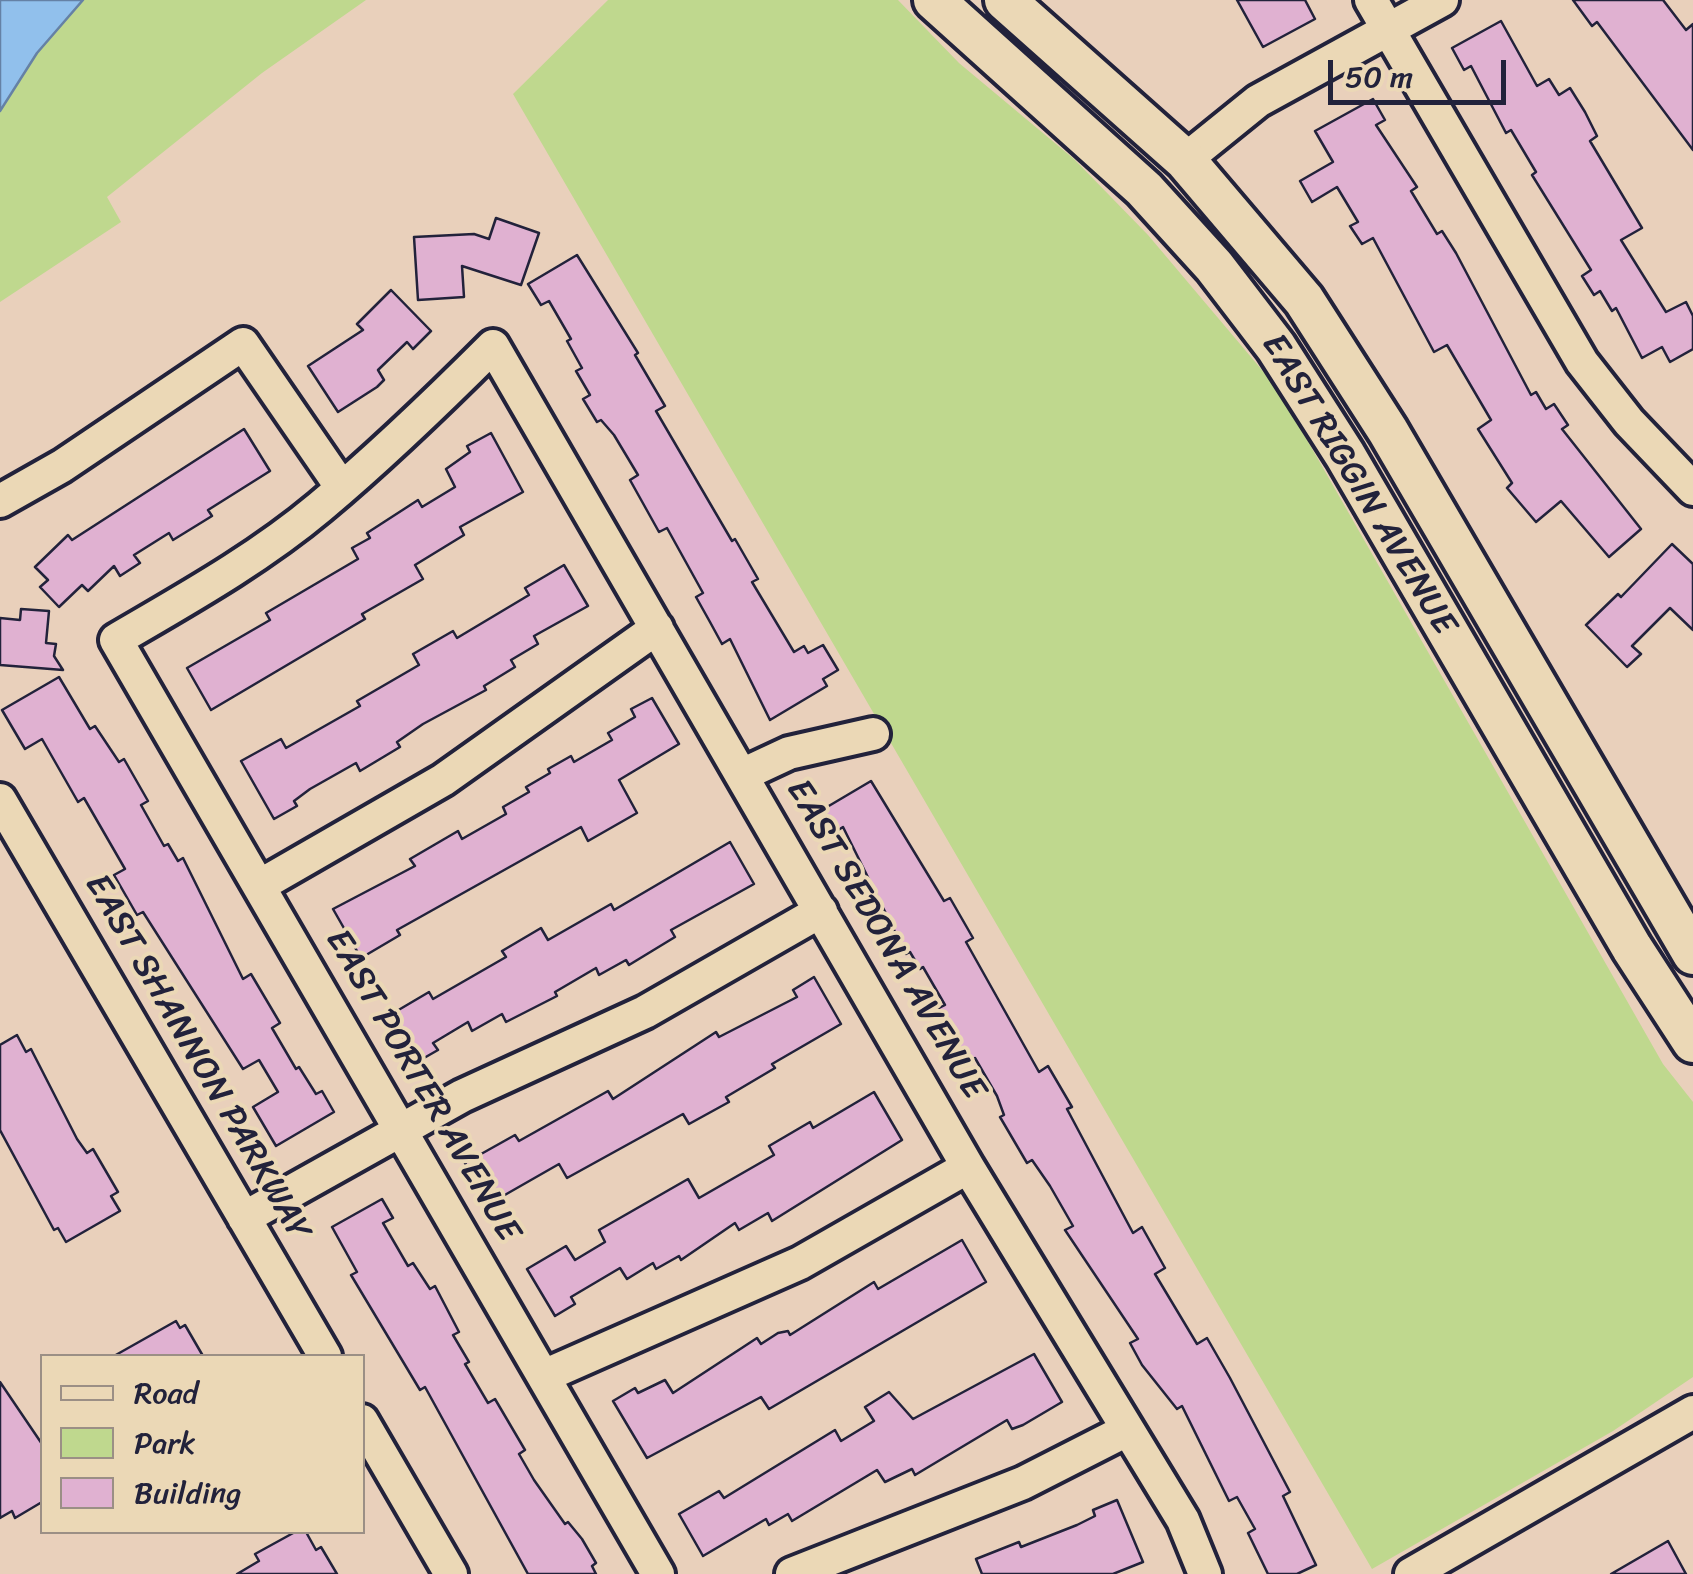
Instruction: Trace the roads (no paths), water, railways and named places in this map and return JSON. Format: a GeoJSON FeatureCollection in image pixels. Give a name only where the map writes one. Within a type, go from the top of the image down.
{"type":"FeatureCollection","features":[{"type":"Feature","properties":{"kind":"main road","name":"EAST RIGGIN AVENUE"},"geometry":{"type":"LineString","coordinates":[[934,0],[1144,189],[1245,305],[1339,444],[1632,948],[1693,1042]]}},
{"type":"Feature","properties":{"kind":"main road","name":"EAST RIGGIN AVENUE"},"geometry":{"type":"LineString","coordinates":[[1005,0],[1185,160],[1263,248],[1341,354],[1693,954]]}},
{"type":"Feature","properties":{"kind":"main road"},"geometry":{"type":"LineString","coordinates":[[1632,948],[1693,1009]]}},
{"type":"Feature","properties":{"kind":"street"},"geometry":{"type":"LineString","coordinates":[[1371,0],[1582,362],[1629,422],[1693,488]]}},
{"type":"Feature","properties":{"kind":"street"},"geometry":{"type":"LineString","coordinates":[[1185,160],[1258,101],[1442,0]]}},
{"type":"Feature","properties":{"kind":"street"},"geometry":{"type":"LineString","coordinates":[[0,501],[76,456],[243,344],[342,488]]}},
{"type":"Feature","properties":{"kind":"street","name":"EAST SEDONA AVENUE"},"geometry":{"type":"LineString","coordinates":[[342,488],[394,444],[493,346],[968,1167],[1125,1432],[1182,1520],[1204,1574]]}},
{"type":"Feature","properties":{"kind":"street","name":"EAST PORTER AVENUE"},"geometry":{"type":"LineString","coordinates":[[342,488],[238,566],[116,640],[658,1574]]}},
{"type":"Feature","properties":{"kind":"street"},"geometry":{"type":"LineString","coordinates":[[259,886],[443,780],[657,628]]}},
{"type":"Feature","properties":{"kind":"street"},"geometry":{"type":"LineString","coordinates":[[744,774],[790,753],[873,734]]}},
{"type":"Feature","properties":{"kind":"street","name":"EAST SHANNON PARKWAY"},"geometry":{"type":"LineString","coordinates":[[0,800],[324,1354]]}},
{"type":"Feature","properties":{"kind":"street"},"geometry":{"type":"LineString","coordinates":[[244,1218],[400,1128],[645,1012],[822,910]]}},
{"type":"Feature","properties":{"kind":"street"},"geometry":{"type":"LineString","coordinates":[[544,1376],[786,1270],[968,1167]]}},
{"type":"Feature","properties":{"kind":"street"},"geometry":{"type":"LineString","coordinates":[[1411,1574],[1693,1412]]}},
{"type":"Feature","properties":{"kind":"street"},"geometry":{"type":"LineString","coordinates":[[365,1426],[451,1574]]}},
{"type":"Feature","properties":{"kind":"street"},"geometry":{"type":"LineString","coordinates":[[792,1574],[1023,1484],[1125,1432]]}},
{"type":"Feature","properties":{"kind":"water"},"geometry":{"type":"Polygon","coordinates":[[[0,0],[83,0],[37,53],[0,111],[0,0]]]}}]}
